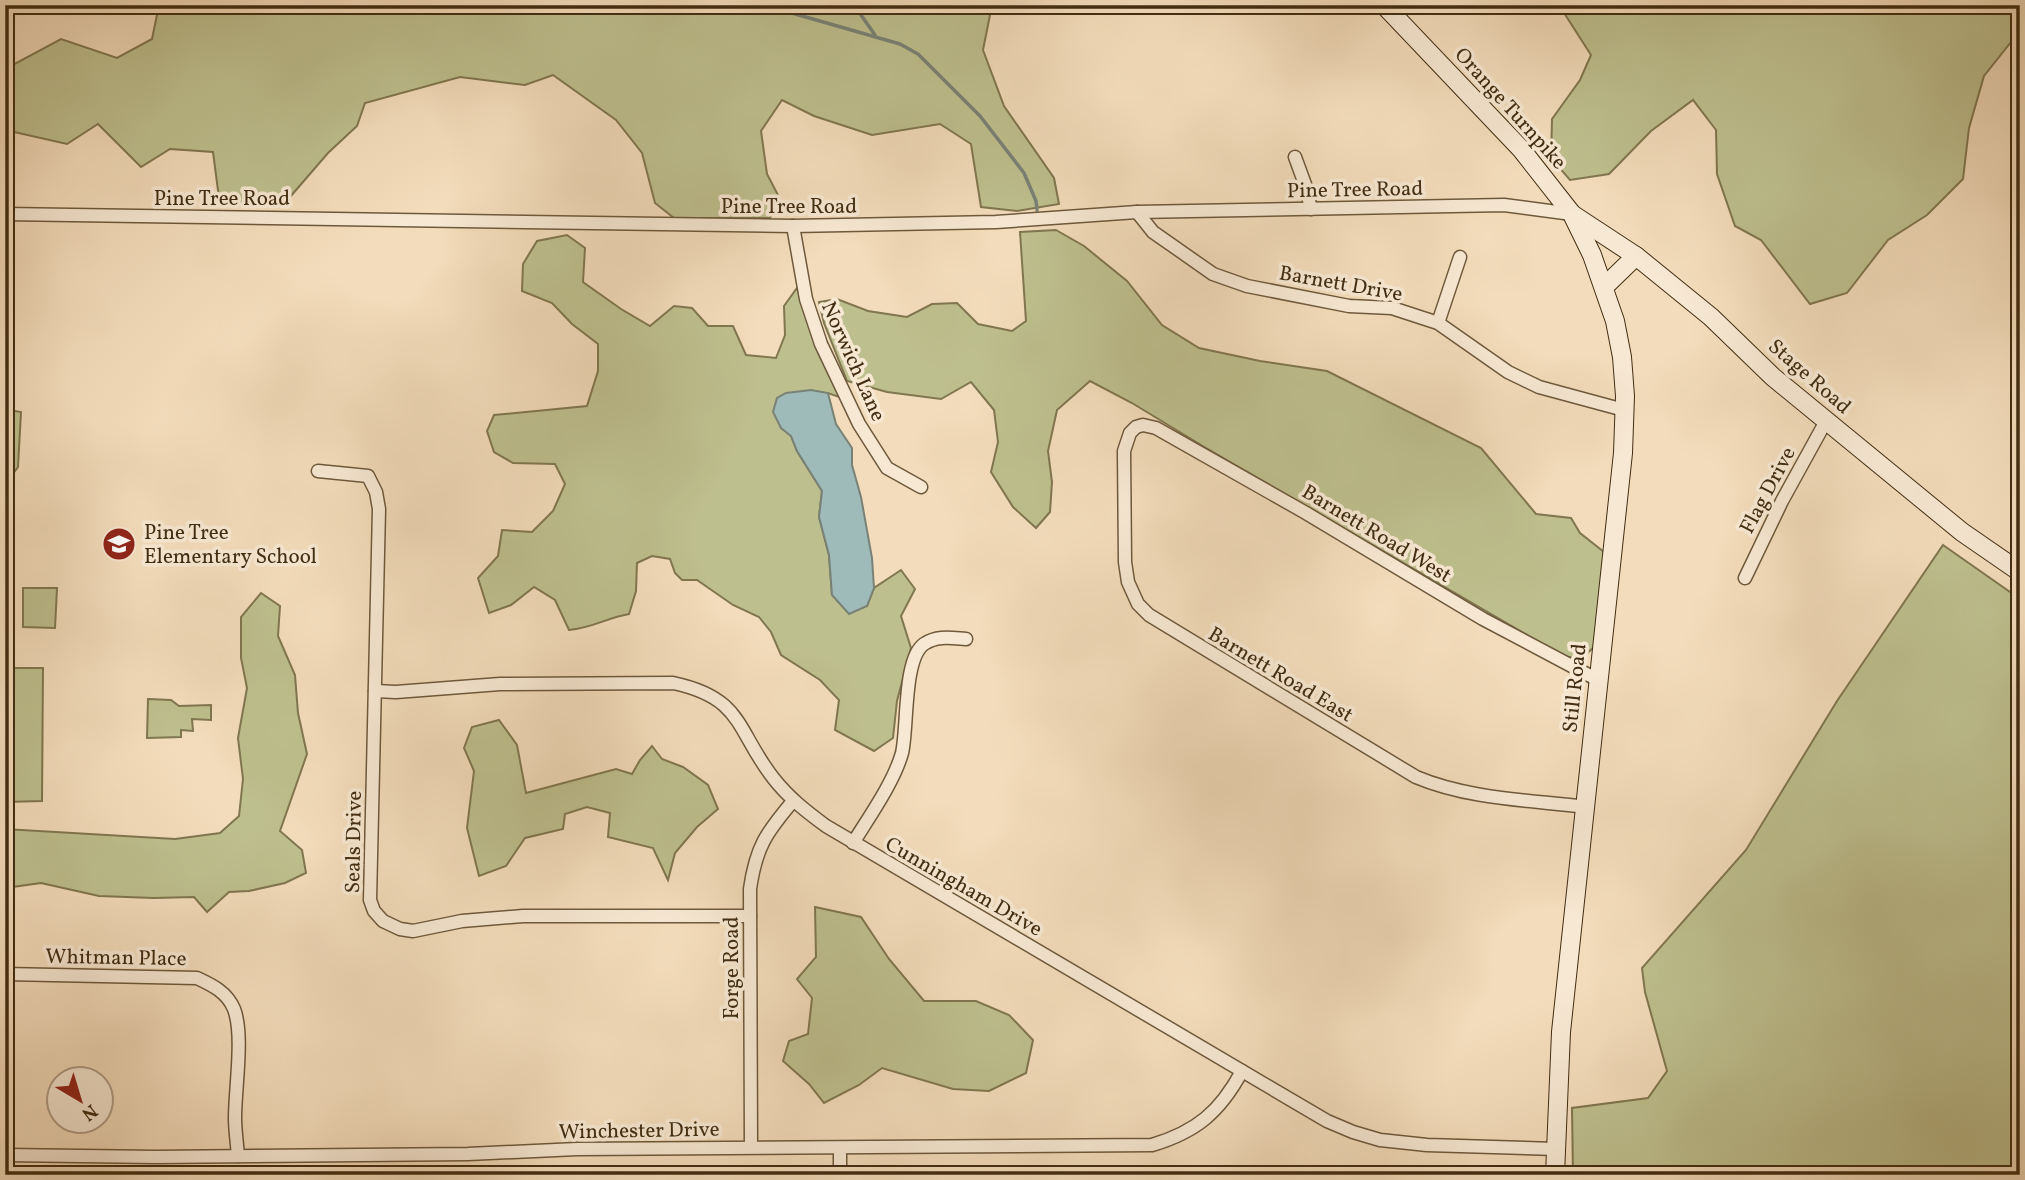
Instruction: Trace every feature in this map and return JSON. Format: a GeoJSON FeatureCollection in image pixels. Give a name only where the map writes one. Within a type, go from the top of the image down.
{"type":"FeatureCollection","features":[{"type":"Feature","properties":{"kind":"main road","name":"Orange Turnpike"},"geometry":{"type":"LineString","coordinates":[[1384,5],[1521,149],[1572,214]]}},
{"type":"Feature","properties":{"kind":"main road","name":"Stage Road"},"geometry":{"type":"LineString","coordinates":[[1572,214],[1636,256],[1711,317],[1773,377],[1826,421],[1962,532],[2020,572]]}},
{"type":"Feature","properties":{"kind":"main road","name":"Still Road"},"geometry":{"type":"LineString","coordinates":[[1555,1175],[1561,1032],[1623,453],[1624,411],[1622,357],[1604,287],[1572,214]]}},
{"type":"Feature","properties":{"kind":"main road"},"geometry":{"type":"LineString","coordinates":[[1604,287],[1636,256]]}},
{"type":"Feature","properties":{"kind":"street"},"geometry":{"type":"LineString","coordinates":[[1295,157],[1311,209]]}},
{"type":"Feature","properties":{"kind":"street","name":"Pine Tree Road"},"geometry":{"type":"LineString","coordinates":[[5,214],[793,226],[996,222],[1137,212],[1504,205],[1572,214]]}},
{"type":"Feature","properties":{"kind":"street","name":"Barnett Drive"},"geometry":{"type":"LineString","coordinates":[[1137,212],[1153,232],[1213,274],[1247,286],[1349,306],[1392,308],[1438,323],[1508,372],[1529,382],[1624,411]]}},
{"type":"Feature","properties":{"kind":"street","name":"Norwich Lane"},"geometry":{"type":"LineString","coordinates":[[793,226],[806,299],[821,344],[859,424],[887,468],[921,487]]}},
{"type":"Feature","properties":{"kind":"street"},"geometry":{"type":"LineString","coordinates":[[1438,323],[1460,257]]}},
{"type":"Feature","properties":{"kind":"street","name":"Flag Drive"},"geometry":{"type":"LineString","coordinates":[[1745,578],[1764,535],[1826,421]]}},
{"type":"Feature","properties":{"kind":"street","name":"Barnett Road West"},"geometry":{"type":"LineString","coordinates":[[1136,427],[1143,425],[1156,428],[1306,513],[1483,620],[1598,680]]}},
{"type":"Feature","properties":{"kind":"street","name":"Barnett Road East"},"geometry":{"type":"LineString","coordinates":[[1136,427],[1130,433],[1124,451],[1125,562],[1132,593],[1149,615],[1416,777],[1440,787],[1478,794],[1585,807]]}},
{"type":"Feature","properties":{"kind":"street","name":"Seals Drive"},"geometry":{"type":"LineString","coordinates":[[318,471],[368,476],[376,492],[379,509],[370,900],[374,911],[383,921],[400,929],[413,931],[462,921],[523,916],[750,916]]}},
{"type":"Feature","properties":{"kind":"street"},"geometry":{"type":"LineString","coordinates":[[853,843],[881,797],[901,754],[912,667],[918,652],[923,645],[936,639],[966,639]]}},
{"type":"Feature","properties":{"kind":"street","name":"Cunningham Drive"},"geometry":{"type":"LineString","coordinates":[[375,691],[396,692],[500,684],[673,682],[695,687],[717,698],[734,714],[772,778],[793,801],[826,826],[1327,1121],[1380,1140],[1427,1145],[1556,1149]]}},
{"type":"Feature","properties":{"kind":"street","name":"Forge Road"},"geometry":{"type":"LineString","coordinates":[[751,1147],[750,889],[757,855],[769,830],[793,801]]}},
{"type":"Feature","properties":{"kind":"street","name":"Whitman Place"},"geometry":{"type":"LineString","coordinates":[[5,974],[197,978],[215,986],[233,1008],[238,1028],[235,1121],[238,1156]]}},
{"type":"Feature","properties":{"kind":"street","name":"Winchester Drive"},"geometry":{"type":"LineString","coordinates":[[5,1155],[468,1154],[577,1149],[1152,1145],[1174,1138],[1199,1125],[1218,1108],[1242,1071]]}},
{"type":"Feature","properties":{"kind":"street"},"geometry":{"type":"LineString","coordinates":[[840,1148],[840,1175]]}},
{"type":"Feature","properties":{"kind":"green space"},"geometry":{"type":"Polygon","coordinates":[[[159,5],[992,5],[983,50],[1004,106],[1054,178],[1059,204],[1017,211],[981,207],[971,144],[940,124],[872,135],[814,116],[782,100],[761,131],[767,174],[779,197],[770,218],[674,218],[655,203],[642,153],[616,120],[553,75],[525,85],[460,77],[365,103],[357,126],[328,153],[290,197],[257,206],[219,198],[213,152],[170,149],[141,167],[98,124],[67,144],[5,130],[5,69],[61,39],[117,58],[152,39],[159,5]]]}},
{"type":"Feature","properties":{"kind":"green space"},"geometry":{"type":"Polygon","coordinates":[[[1559,5],[2020,5],[2020,34],[1984,76],[1969,128],[1963,179],[1927,215],[1888,240],[1847,293],[1810,304],[1761,240],[1735,226],[1717,174],[1716,130],[1693,100],[1651,131],[1609,174],[1570,180],[1551,158],[1552,119],[1580,80],[1591,55],[1559,5]]]}},
{"type":"Feature","properties":{"kind":"green space"},"geometry":{"type":"Polygon","coordinates":[[[1056,230],[1084,246],[1127,281],[1162,325],[1199,348],[1327,371],[1481,448],[1536,514],[1571,518],[1580,533],[1604,552],[1594,647],[1581,659],[1563,656],[1090,381],[1057,410],[1048,451],[1052,482],[1050,512],[1036,528],[1013,507],[991,472],[998,442],[994,410],[971,382],[941,399],[887,392],[847,381],[824,323],[819,302],[837,299],[868,311],[907,317],[932,304],[957,303],[978,324],[1012,331],[1026,321],[1020,232],[1056,230]]]}},
{"type":"Feature","properties":{"kind":"green space"},"geometry":{"type":"Polygon","coordinates":[[[567,235],[585,248],[583,282],[621,309],[650,326],[674,306],[692,308],[708,326],[733,326],[746,355],[776,358],[785,335],[784,306],[797,288],[822,358],[842,398],[828,393],[781,427],[791,436],[797,451],[822,491],[819,517],[829,555],[832,595],[867,606],[874,588],[901,570],[915,589],[901,616],[911,648],[897,701],[893,738],[874,751],[835,730],[839,700],[820,680],[781,655],[771,632],[759,617],[733,605],[697,580],[682,580],[675,573],[670,559],[652,556],[637,563],[636,591],[629,614],[569,630],[555,600],[534,587],[511,605],[489,613],[478,578],[498,556],[502,530],[532,532],[553,511],[565,484],[555,464],[513,463],[494,452],[487,431],[494,415],[587,406],[598,371],[598,344],[572,324],[552,303],[522,291],[523,264],[537,241],[567,235]]]}},
{"type":"Feature","properties":{"kind":"green space"},"geometry":{"type":"Polygon","coordinates":[[[5,411],[21,412],[18,467],[10,478],[5,478],[5,411]]]}},
{"type":"Feature","properties":{"kind":"green space"},"geometry":{"type":"Polygon","coordinates":[[[1943,545],[2020,599],[2020,1175],[1573,1175],[1572,1108],[1648,1098],[1667,1071],[1645,992],[1642,968],[1746,850],[1837,701],[1943,545]]]}},
{"type":"Feature","properties":{"kind":"green space"},"geometry":{"type":"Polygon","coordinates":[[[23,588],[57,588],[55,628],[23,627],[23,588]]]}},
{"type":"Feature","properties":{"kind":"green space"},"geometry":{"type":"Polygon","coordinates":[[[261,593],[280,606],[278,636],[295,675],[298,713],[307,754],[280,831],[302,850],[306,873],[285,883],[249,891],[229,892],[207,912],[194,897],[99,896],[41,883],[5,888],[5,829],[175,839],[220,833],[239,816],[243,779],[238,738],[247,688],[241,658],[241,617],[261,593]]]}},
{"type":"Feature","properties":{"kind":"green space"},"geometry":{"type":"Polygon","coordinates":[[[5,668],[43,668],[42,801],[5,802],[5,668]]]}},
{"type":"Feature","properties":{"kind":"green space"},"geometry":{"type":"Polygon","coordinates":[[[148,699],[171,700],[179,706],[211,705],[211,720],[192,719],[193,731],[181,730],[181,737],[147,738],[148,699]]]}},
{"type":"Feature","properties":{"kind":"green space"},"geometry":{"type":"Polygon","coordinates":[[[499,720],[517,745],[526,793],[616,769],[632,774],[652,746],[662,759],[683,767],[708,785],[718,809],[697,827],[675,853],[668,880],[653,848],[608,837],[610,813],[587,807],[565,814],[563,829],[525,838],[506,866],[479,876],[467,828],[474,771],[464,748],[472,727],[499,720]]]}},
{"type":"Feature","properties":{"kind":"green space"},"geometry":{"type":"Polygon","coordinates":[[[815,907],[861,917],[889,959],[924,1001],[976,1001],[1009,1015],[1033,1040],[1026,1073],[989,1091],[953,1089],[882,1068],[859,1085],[824,1103],[809,1084],[783,1061],[789,1041],[808,1034],[812,998],[797,979],[816,957],[815,907]]]}},
{"type":"Feature","properties":{"kind":"water"},"geometry":{"type":"Polygon","coordinates":[[[811,390],[828,393],[836,424],[852,448],[852,465],[872,558],[874,588],[867,606],[849,614],[832,595],[829,555],[819,517],[822,491],[797,451],[791,436],[781,428],[773,412],[777,398],[786,393],[811,390]]]}},
{"type":"Feature","properties":{"kind":"waterway"},"geometry":{"type":"LineString","coordinates":[[764,5],[900,44],[918,54],[980,116],[1024,173],[1037,210]]}},
{"type":"Feature","properties":{"kind":"waterway"},"geometry":{"type":"LineString","coordinates":[[793,5],[798,14]]}},
{"type":"Feature","properties":{"kind":"waterway"},"geometry":{"type":"LineString","coordinates":[[854,5],[875,35]]}},
{"type":"Feature","properties":{"kind":"place","name":"Pine Tree Elementary School"},"geometry":{"type":"Point","coordinates":[119,544]}}]}
